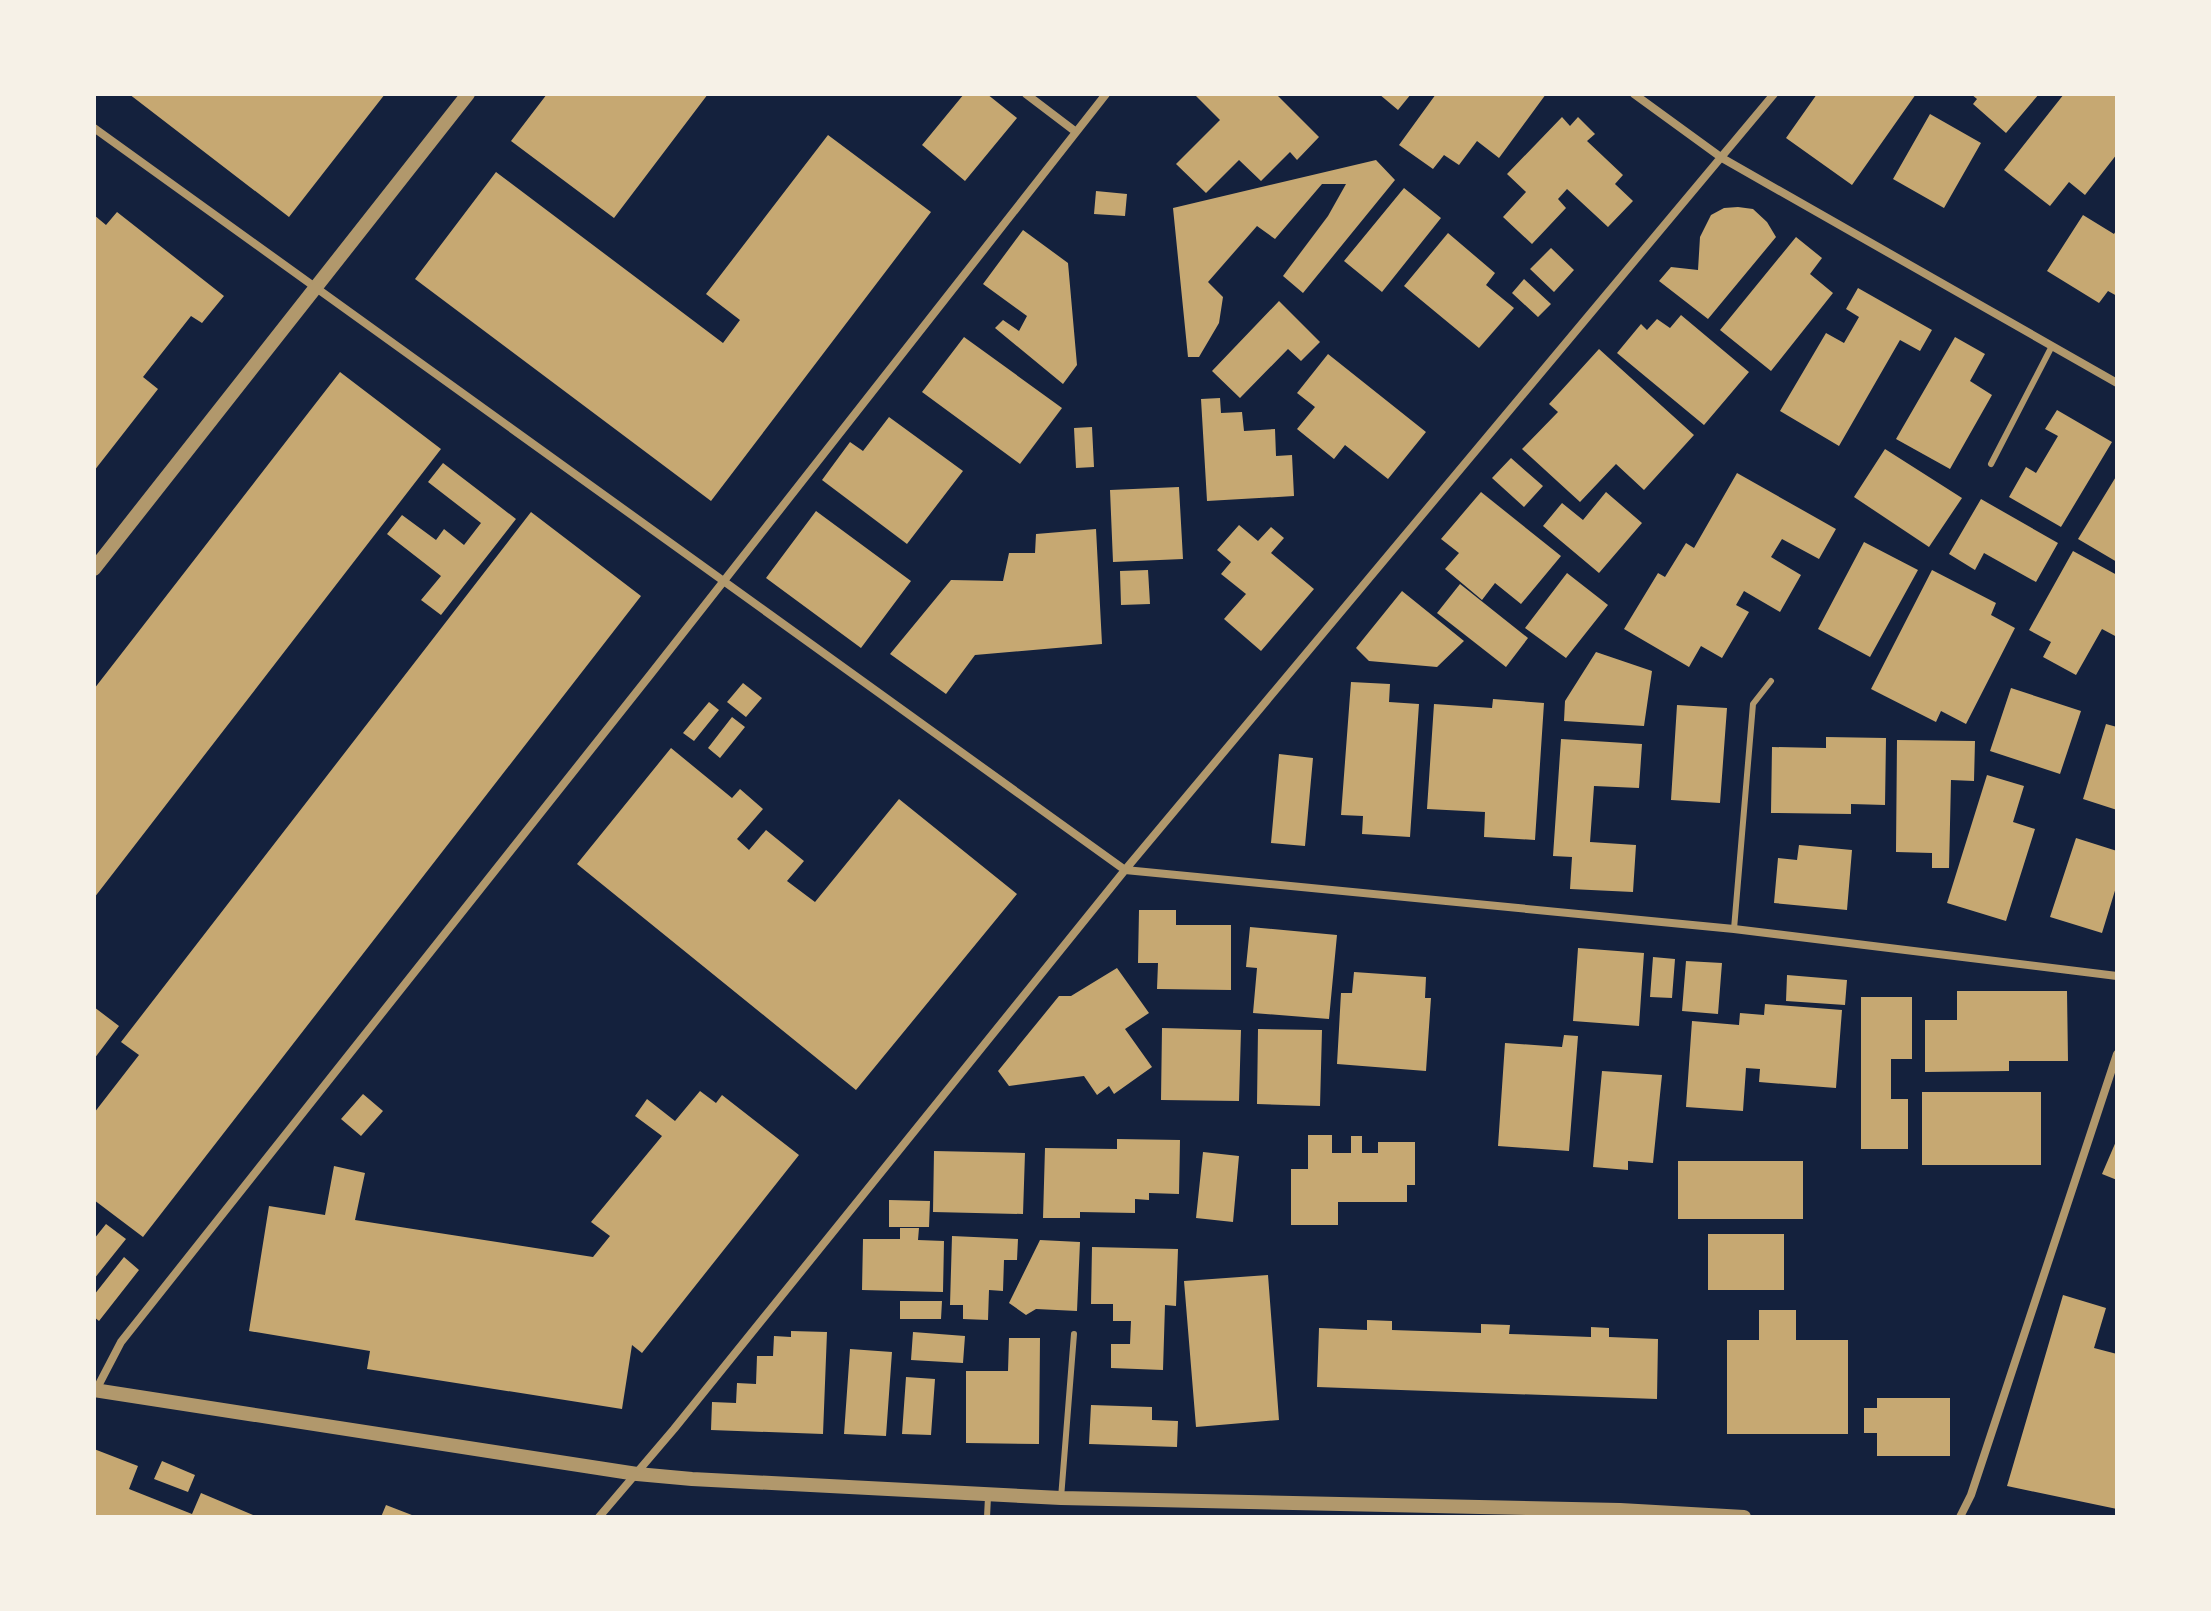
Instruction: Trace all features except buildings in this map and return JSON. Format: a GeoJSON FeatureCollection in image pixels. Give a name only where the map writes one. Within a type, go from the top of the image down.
{"type":"FeatureCollection","features":[{"type":"Feature","properties":{"kind":"street"},"geometry":{"type":"LineString","coordinates":[[94,569],[468,94]]}},
{"type":"Feature","properties":{"kind":"street"},"geometry":{"type":"LineString","coordinates":[[1026,94],[1076,132]]}},
{"type":"Feature","properties":{"kind":"street"},"geometry":{"type":"LineString","coordinates":[[1106,94],[121,1342],[95,1390],[637,1474],[1301,1510],[1620,1510],[1744,1517]]}},
{"type":"Feature","properties":{"kind":"street"},"geometry":{"type":"LineString","coordinates":[[1634,94],[1722,158],[2117,383]]}},
{"type":"Feature","properties":{"kind":"street"},"geometry":{"type":"LineString","coordinates":[[599,1517],[1125,870],[1774,94]]}},
{"type":"Feature","properties":{"kind":"street"},"geometry":{"type":"LineString","coordinates":[[94,128],[1125,870],[1734,929],[2117,976]]}},
{"type":"Feature","properties":{"kind":"street"},"geometry":{"type":"LineString","coordinates":[[1960,1517],[1971,1495],[2117,1054]]}},
{"type":"Feature","properties":{"kind":"lane"},"geometry":{"type":"LineString","coordinates":[[1991,464],[2052,346]]}},
{"type":"Feature","properties":{"kind":"lane"},"geometry":{"type":"LineString","coordinates":[[1734,929],[1753,704],[1771,681]]}},
{"type":"Feature","properties":{"kind":"lane"},"geometry":{"type":"LineString","coordinates":[[1061,1498],[1074,1334]]}},
{"type":"Feature","properties":{"kind":"lane"},"geometry":{"type":"LineString","coordinates":[[987,1517],[988,1494]]}}]}
